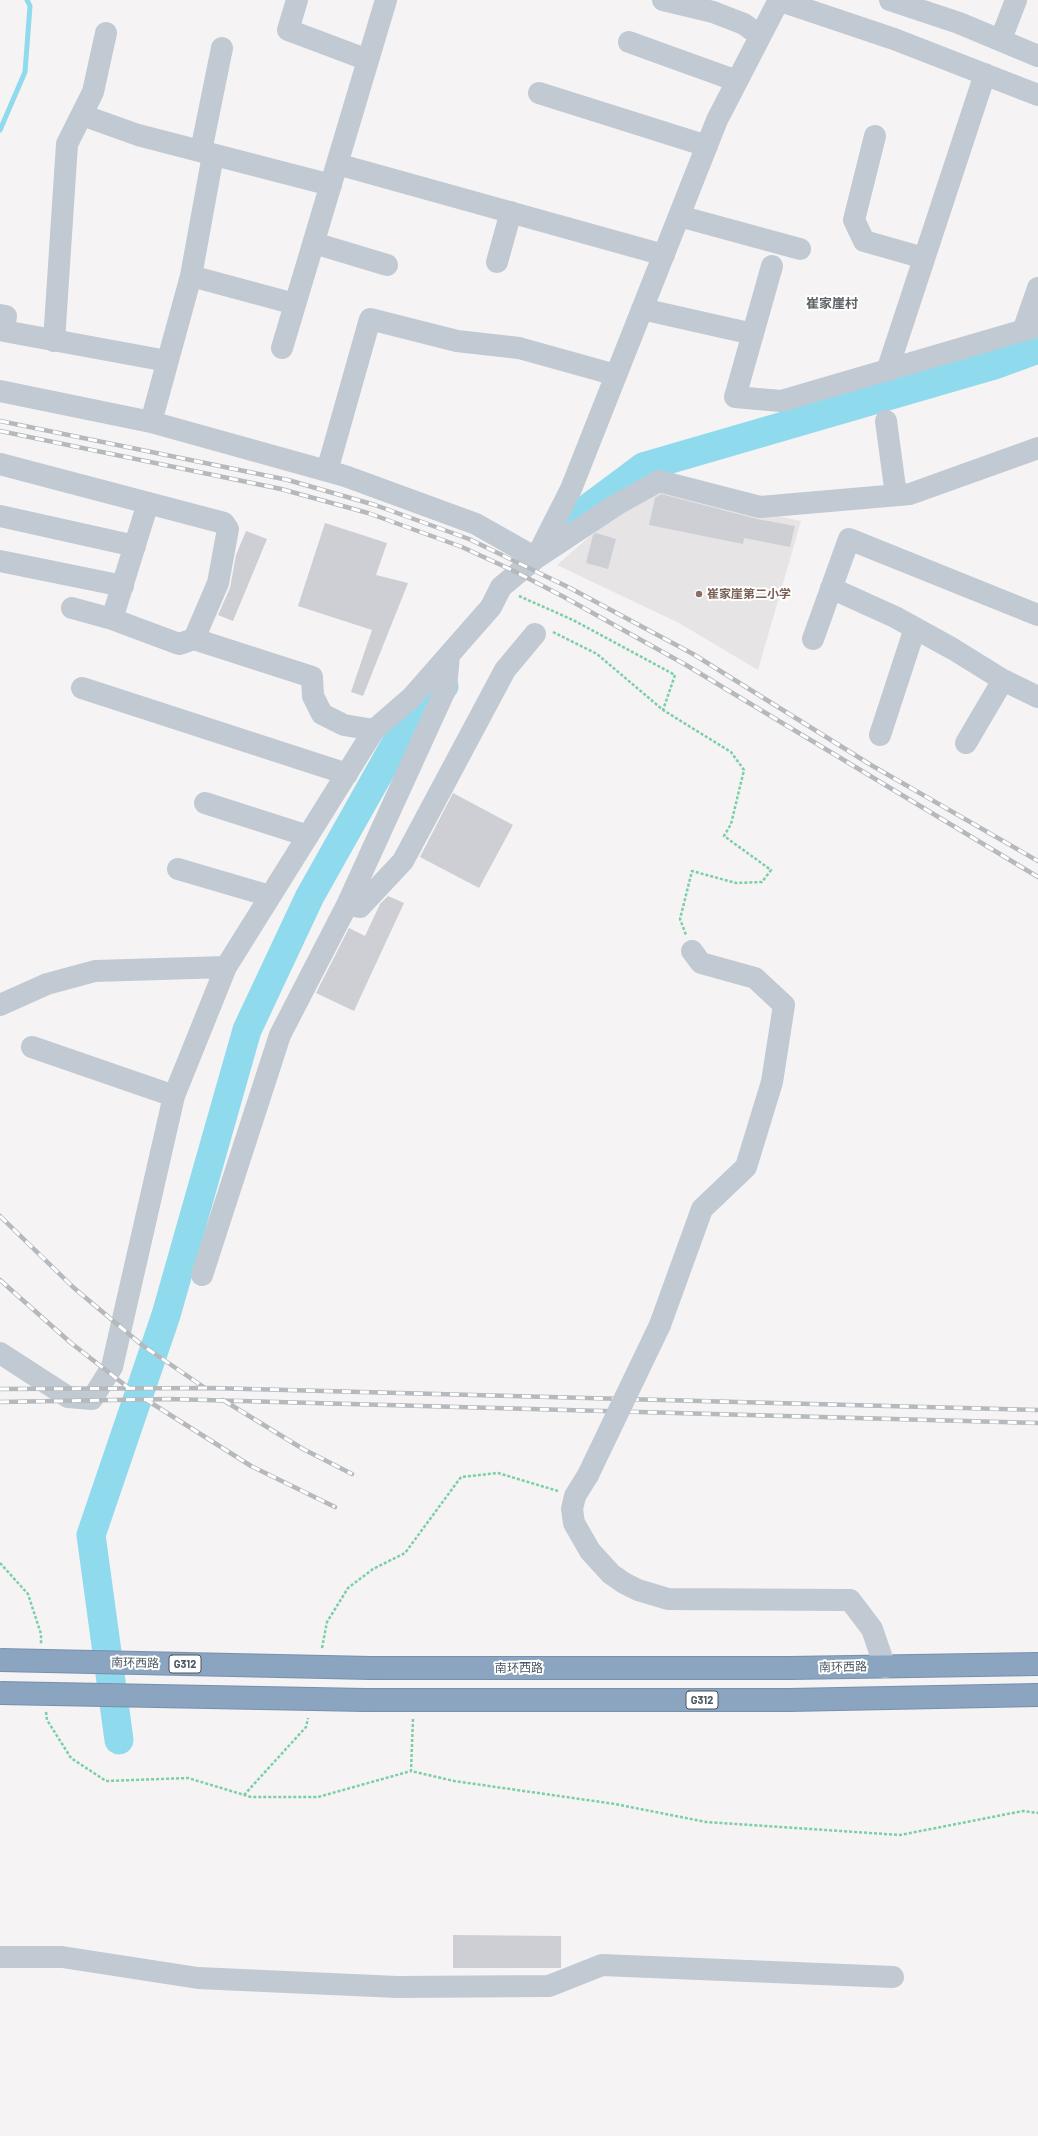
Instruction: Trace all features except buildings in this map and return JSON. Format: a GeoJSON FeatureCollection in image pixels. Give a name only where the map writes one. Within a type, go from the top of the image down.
{"type":"FeatureCollection","features":[{"type":"Feature","properties":{"kind":"highway","name":"南环西路"},"geometry":{"type":"LineString","coordinates":[[0,1660],[371,1668],[789,1668],[1038,1664]]}},
{"type":"Feature","properties":{"kind":"highway","name":"G312"},"geometry":{"type":"LineString","coordinates":[[0,1693],[365,1700],[789,1700],[1038,1695]]}},
{"type":"Feature","properties":{"kind":"street"},"geometry":{"type":"LineString","coordinates":[[297,0],[288,30],[368,60]]}},
{"type":"Feature","properties":{"kind":"street"},"geometry":{"type":"LineString","coordinates":[[663,0],[712,12],[744,24],[760,36]]}},
{"type":"Feature","properties":{"kind":"street"},"geometry":{"type":"LineString","coordinates":[[536,558],[571,489],[717,120],[778,0],[894,40],[985,74],[1038,96]]}},
{"type":"Feature","properties":{"kind":"street"},"geometry":{"type":"LineString","coordinates":[[890,0],[960,23],[1038,56]]}},
{"type":"Feature","properties":{"kind":"street"},"geometry":{"type":"LineString","coordinates":[[1001,40],[1016,0]]}},
{"type":"Feature","properties":{"kind":"street"},"geometry":{"type":"LineString","coordinates":[[282,348],[368,60],[382,1]]}},
{"type":"Feature","properties":{"kind":"street"},"geometry":{"type":"LineString","coordinates":[[54,340],[67,144],[93,92],[106,33]]}},
{"type":"Feature","properties":{"kind":"street"},"geometry":{"type":"LineString","coordinates":[[630,42],[737,81]]}},
{"type":"Feature","properties":{"kind":"street"},"geometry":{"type":"LineString","coordinates":[[151,422],[191,276],[222,48]]}},
{"type":"Feature","properties":{"kind":"street"},"geometry":{"type":"LineString","coordinates":[[887,372],[985,74]]}},
{"type":"Feature","properties":{"kind":"street"},"geometry":{"type":"LineString","coordinates":[[539,93],[707,146]]}},
{"type":"Feature","properties":{"kind":"street"},"geometry":{"type":"LineString","coordinates":[[82,115],[138,135],[331,185]]}},
{"type":"Feature","properties":{"kind":"street"},"geometry":{"type":"LineString","coordinates":[[875,136],[854,220],[864,241],[924,258]]}},
{"type":"Feature","properties":{"kind":"street"},"geometry":{"type":"LineString","coordinates":[[337,164],[664,255]]}},
{"type":"Feature","properties":{"kind":"street"},"geometry":{"type":"LineString","coordinates":[[497,262],[511,212]]}},
{"type":"Feature","properties":{"kind":"street"},"geometry":{"type":"LineString","coordinates":[[679,216],[800,249]]}},
{"type":"Feature","properties":{"kind":"street"},"geometry":{"type":"LineString","coordinates":[[314,243],[387,265]]}},
{"type":"Feature","properties":{"kind":"street"},"geometry":{"type":"LineString","coordinates":[[772,266],[735,397],[781,401],[887,372],[1031,328],[1038,288]]}},
{"type":"Feature","properties":{"kind":"street"},"geometry":{"type":"LineString","coordinates":[[191,276],[295,304]]}},
{"type":"Feature","properties":{"kind":"street"},"geometry":{"type":"LineString","coordinates":[[642,309],[753,334]]}},
{"type":"Feature","properties":{"kind":"street"},"geometry":{"type":"LineString","coordinates":[[0,315],[6,316],[4,331],[167,361]]}},
{"type":"Feature","properties":{"kind":"street"},"geometry":{"type":"LineString","coordinates":[[327,471],[370,319],[457,341],[519,348],[616,375]]}},
{"type":"Feature","properties":{"kind":"street"},"geometry":{"type":"LineString","coordinates":[[0,391],[151,422],[346,476],[476,524],[536,558]]}},
{"type":"Feature","properties":{"kind":"street"},"geometry":{"type":"LineString","coordinates":[[886,421],[896,495]]}},
{"type":"Feature","properties":{"kind":"street"},"geometry":{"type":"LineString","coordinates":[[0,1353],[68,1397],[92,1399],[112,1367],[174,1096],[226,967],[374,730],[412,698],[491,607],[501,587],[536,558],[616,505],[659,481],[760,507],[910,494],[1038,448]]}},
{"type":"Feature","properties":{"kind":"street"},"geometry":{"type":"LineString","coordinates":[[0,464],[224,523],[228,529],[218,583],[194,639]]}},
{"type":"Feature","properties":{"kind":"street"},"geometry":{"type":"LineString","coordinates":[[112,619],[148,503]]}},
{"type":"Feature","properties":{"kind":"street"},"geometry":{"type":"LineString","coordinates":[[0,516],[135,546]]}},
{"type":"Feature","properties":{"kind":"street"},"geometry":{"type":"LineString","coordinates":[[813,639],[849,539],[1038,614]]}},
{"type":"Feature","properties":{"kind":"street"},"geometry":{"type":"LineString","coordinates":[[0,561],[123,586]]}},
{"type":"Feature","properties":{"kind":"street"},"geometry":{"type":"LineString","coordinates":[[832,588],[915,628],[953,649],[1003,680],[1038,697]]}},
{"type":"Feature","properties":{"kind":"street"},"geometry":{"type":"LineString","coordinates":[[72,608],[112,619],[179,644],[194,639],[312,677],[314,696],[322,714],[344,725],[374,730]]}},
{"type":"Feature","properties":{"kind":"street"},"geometry":{"type":"LineString","coordinates":[[880,735],[915,628]]}},
{"type":"Feature","properties":{"kind":"street"},"geometry":{"type":"LineString","coordinates":[[347,904],[360,907],[402,861],[505,670],[535,634]]}},
{"type":"Feature","properties":{"kind":"street"},"geometry":{"type":"LineString","coordinates":[[202,1275],[280,1035],[347,904],[446,688],[449,655]]}},
{"type":"Feature","properties":{"kind":"street"},"geometry":{"type":"LineString","coordinates":[[966,743],[1003,680]]}},
{"type":"Feature","properties":{"kind":"street"},"geometry":{"type":"LineString","coordinates":[[82,688],[347,774]]}},
{"type":"Feature","properties":{"kind":"street"},"geometry":{"type":"LineString","coordinates":[[205,803],[308,836]]}},
{"type":"Feature","properties":{"kind":"street"},"geometry":{"type":"LineString","coordinates":[[178,869],[270,896]]}},
{"type":"Feature","properties":{"kind":"street"},"geometry":{"type":"LineString","coordinates":[[692,951],[701,963],[755,978],[784,1005],[772,1082],[746,1167],[702,1209],[660,1325],[588,1475],[575,1496],[572,1509],[574,1523],[581,1538],[600,1564],[624,1583],[638,1590],[668,1599],[850,1600],[872,1629],[885,1667]]}},
{"type":"Feature","properties":{"kind":"street"},"geometry":{"type":"LineString","coordinates":[[0,1005],[47,984],[95,971],[226,967]]}},
{"type":"Feature","properties":{"kind":"street"},"geometry":{"type":"LineString","coordinates":[[32,1047],[174,1096]]}},
{"type":"Feature","properties":{"kind":"street"},"geometry":{"type":"LineString","coordinates":[[0,1957],[62,1957],[198,1978],[397,1987],[549,1986],[602,1965],[893,1977]]}},
{"type":"Feature","properties":{"kind":"path"},"geometry":{"type":"LineString","coordinates":[[501,587],[573,620],[675,675],[663,710]]}},
{"type":"Feature","properties":{"kind":"path"},"geometry":{"type":"LineString","coordinates":[[535,634],[544,628],[597,654],[663,710],[731,752],[744,770],[731,824],[724,836],[771,870],[762,882],[736,883],[692,871],[680,920],[692,951]]}},
{"type":"Feature","properties":{"kind":"path"},"geometry":{"type":"LineString","coordinates":[[321,1652],[327,1622],[348,1588],[373,1569],[405,1553],[461,1477],[498,1473],[575,1496]]}},
{"type":"Feature","properties":{"kind":"path"},"geometry":{"type":"LineString","coordinates":[[0,1563],[28,1594],[41,1634],[40,1649]]}},
{"type":"Feature","properties":{"kind":"path"},"geometry":{"type":"LineString","coordinates":[[411,1771],[414,1700]]}},
{"type":"Feature","properties":{"kind":"path"},"geometry":{"type":"LineString","coordinates":[[45,1706],[47,1720],[71,1758],[106,1781],[188,1778],[251,1797],[318,1797],[411,1771],[454,1781],[615,1804],[706,1822],[900,1835],[1023,1811],[1038,1813]]}},
{"type":"Feature","properties":{"kind":"path"},"geometry":{"type":"LineString","coordinates":[[244,1795],[306,1727],[309,1712]]}},
{"type":"Feature","properties":{"kind":"shaded area","name":"崔家崖第二小学"},"geometry":{"type":"Polygon","coordinates":[[[651,488],[801,521],[758,670],[679,623],[557,565],[620,510],[651,488]]]}},
{"type":"Feature","properties":{"kind":"waterway"},"geometry":{"type":"LineString","coordinates":[[0,130],[25,72],[30,6],[27,0]]}},
{"type":"Feature","properties":{"kind":"waterway"},"geometry":{"type":"LineString","coordinates":[[568,523],[643,467],[994,365],[1038,349]]}},
{"type":"Feature","properties":{"kind":"waterway"},"geometry":{"type":"LineString","coordinates":[[119,1740],[91,1535],[166,1315],[247,1030],[310,896],[396,743],[444,686]]}},
{"type":"Feature","properties":{"kind":"railway"},"geometry":{"type":"LineString","coordinates":[[0,421],[288,480],[375,505],[469,539],[570,588],[693,654],[871,765],[1038,861]]}},
{"type":"Feature","properties":{"kind":"railway"},"geometry":{"type":"LineString","coordinates":[[0,431],[281,489],[368,513],[462,547],[514,571],[564,597],[686,665],[1038,877]]}},
{"type":"Feature","properties":{"kind":"railway"},"geometry":{"type":"LineString","coordinates":[[0,1216],[74,1288],[142,1345],[205,1388]]}},
{"type":"Feature","properties":{"kind":"railway"},"geometry":{"type":"LineString","coordinates":[[0,1280],[71,1343],[130,1389]]}},
{"type":"Feature","properties":{"kind":"railway"},"geometry":{"type":"LineString","coordinates":[[0,1389],[211,1388],[1038,1410]]}},
{"type":"Feature","properties":{"kind":"railway"},"geometry":{"type":"LineString","coordinates":[[145,1399],[251,1466],[335,1507]]}},
{"type":"Feature","properties":{"kind":"railway"},"geometry":{"type":"LineString","coordinates":[[0,1402],[169,1399],[1038,1423]]}},
{"type":"Feature","properties":{"kind":"railway"},"geometry":{"type":"LineString","coordinates":[[223,1400],[303,1449],[352,1474]]}},
{"type":"Feature","properties":{"kind":"place","name":"崔家崖第二小学"},"geometry":{"type":"Point","coordinates":[699,594]}},
{"type":"Feature","properties":{"kind":"district","name":"崔家崖村"},"geometry":{"type":"Point","coordinates":[832,304]}}]}
